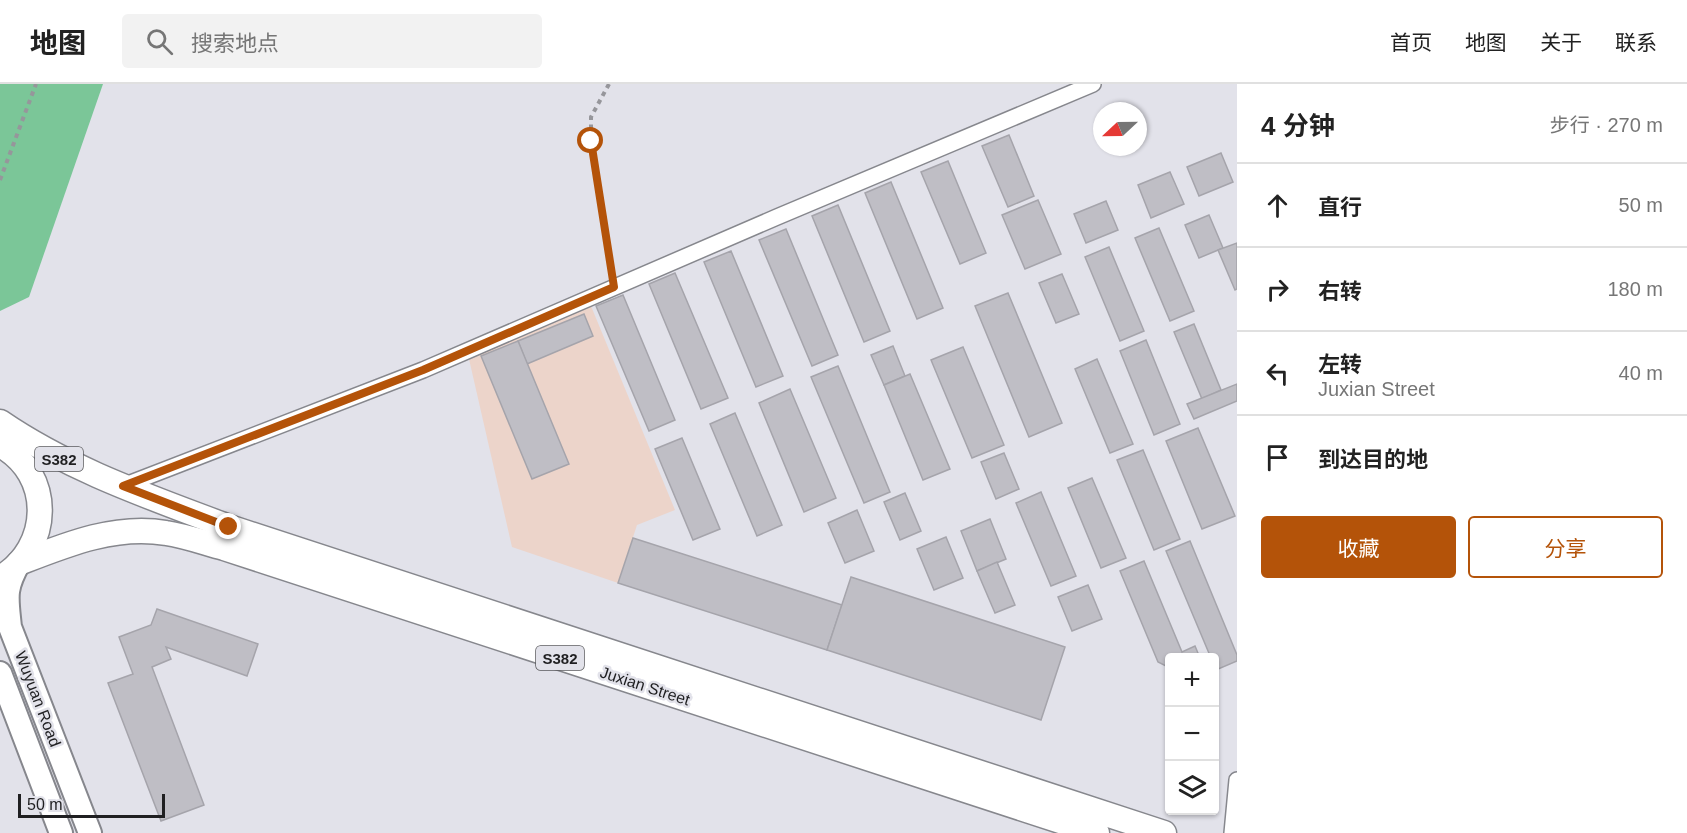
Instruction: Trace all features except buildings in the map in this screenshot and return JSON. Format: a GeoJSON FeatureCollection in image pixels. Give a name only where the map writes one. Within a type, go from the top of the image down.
{"type":"FeatureCollection","features":[{"type":"Feature","properties":{"kind":"main road","name":"S382"},"geometry":{"type":"LineString","coordinates":[[0,422],[55,457],[123,486]]}},
{"type":"Feature","properties":{"kind":"main road"},"geometry":{"type":"LineString","coordinates":[[0,445],[19,459],[29,471],[38,493],[40,517],[31,548],[19,563]]}},
{"type":"Feature","properties":{"kind":"main road"},"geometry":{"type":"LineString","coordinates":[[29,471],[123,486]]}},
{"type":"Feature","properties":{"kind":"main road","name":"Juxian Street"},"geometry":{"type":"LineString","coordinates":[[123,486],[229,527],[1164,833]]}},
{"type":"Feature","properties":{"kind":"main road","name":"Juxian Street"},"geometry":{"type":"LineString","coordinates":[[19,563],[76,542],[108,535],[135,531],[165,533],[236,552],[1097,833]]}},
{"type":"Feature","properties":{"kind":"main road","name":"S382"},"geometry":{"type":"LineString","coordinates":[[0,578],[19,563]]}},
{"type":"Feature","properties":{"kind":"main road","name":"Wuyuan Road"},"geometry":{"type":"LineString","coordinates":[[19,563],[9,582],[7,597],[10,627],[90,833]]}},
{"type":"Feature","properties":{"kind":"main road","name":"Wuyuan Road"},"geometry":{"type":"LineString","coordinates":[[0,674],[61,833]]}},
{"type":"Feature","properties":{"kind":"street"},"geometry":{"type":"LineString","coordinates":[[123,486],[423,370],[1094,84]]}},
{"type":"Feature","properties":{"kind":"street"},"geometry":{"type":"LineString","coordinates":[[1232,833],[1237,780]]}},
{"type":"Feature","properties":{"kind":"path"},"geometry":{"type":"LineString","coordinates":[[0,180],[36,84]]}},
{"type":"Feature","properties":{"kind":"path"},"geometry":{"type":"LineString","coordinates":[[609,84],[591,117],[591,141],[614,287]]}},
{"type":"Feature","properties":{"kind":"shaded area"},"geometry":{"type":"Polygon","coordinates":[[[591,306],[675,510],[637,525],[618,583],[512,547],[469,359],[591,306]]]}},
{"type":"Feature","properties":{"kind":"green space"},"geometry":{"type":"Polygon","coordinates":[[[0,84],[103,84],[29,297],[0,311],[0,84]]]}},
{"type":"Feature","properties":{"kind":"route"},"geometry":{"type":"LineString","coordinates":[[229,527],[123,486],[423,370],[614,287],[591,141]]}}]}
